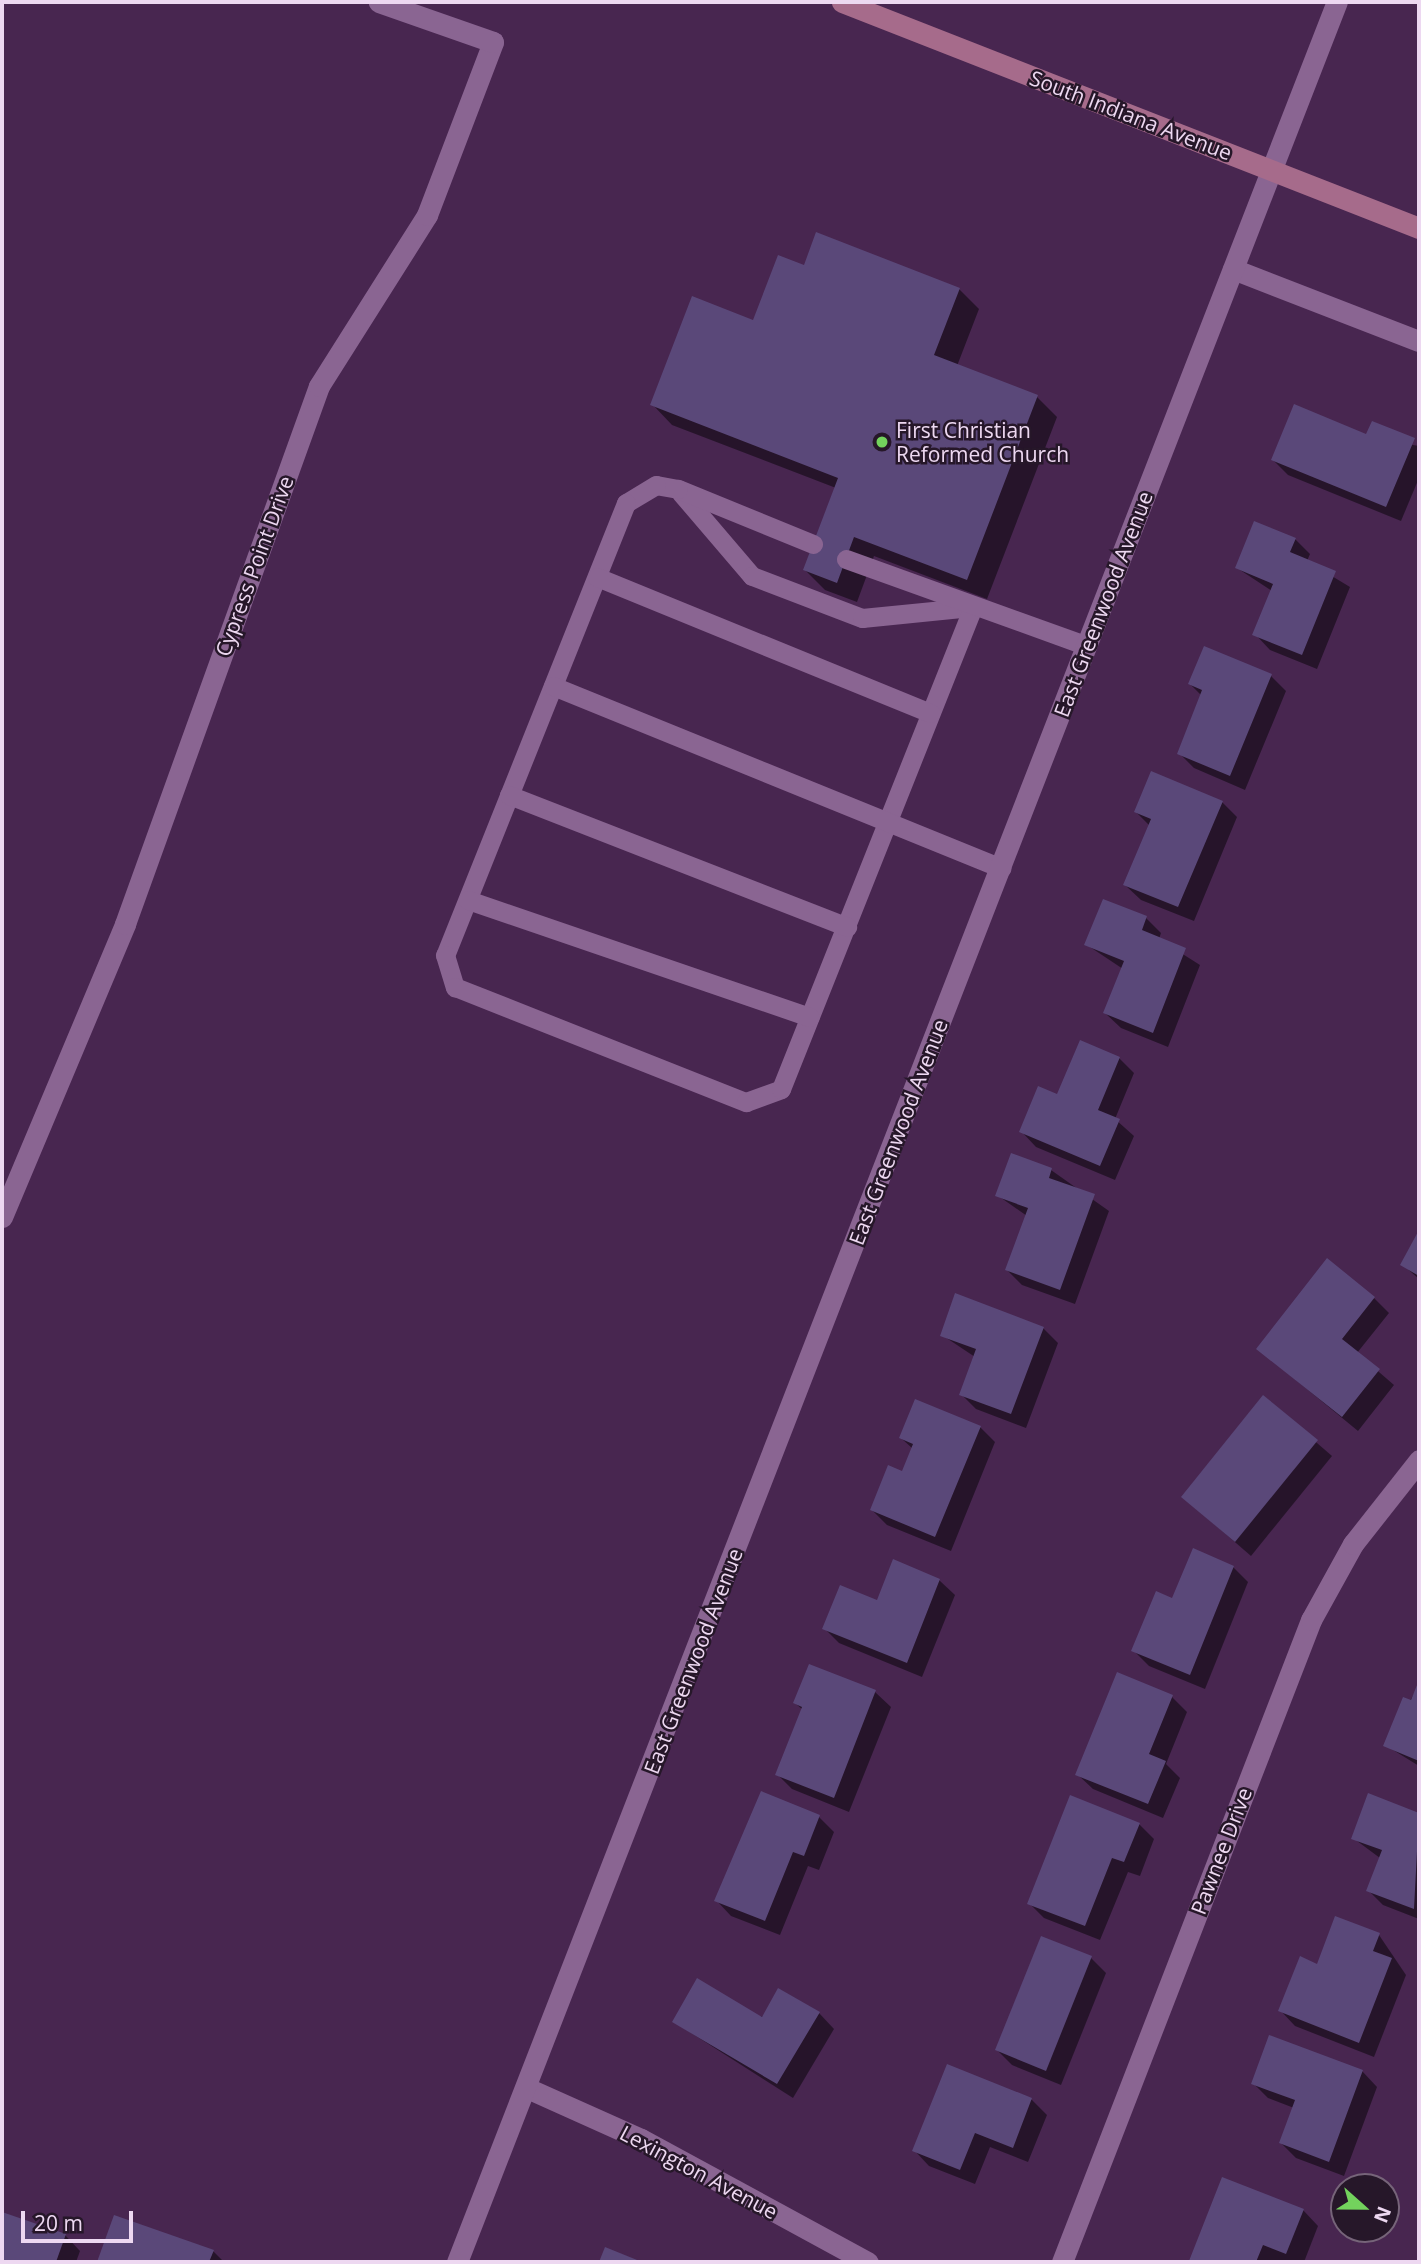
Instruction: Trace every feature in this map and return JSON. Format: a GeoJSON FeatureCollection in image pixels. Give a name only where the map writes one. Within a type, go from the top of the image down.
{"type":"FeatureCollection","features":[{"type":"Feature","properties":{"kind":"main road","name":"South Indiana Avenue"},"geometry":{"type":"LineString","coordinates":[[842,2],[1419,228]]}},
{"type":"Feature","properties":{"kind":"street","name":"Cypress Point Drive"},"geometry":{"type":"LineString","coordinates":[[2,1217],[125,924],[319,386],[427,215],[493,42],[379,2]]}},
{"type":"Feature","properties":{"kind":"street","name":"East Greenwood Avenue"},"geometry":{"type":"LineString","coordinates":[[457,2262],[1337,2]]}},
{"type":"Feature","properties":{"kind":"street"},"geometry":{"type":"LineString","coordinates":[[1234,269],[1419,341]]}},
{"type":"Feature","properties":{"kind":"street","name":"Pawnee Drive"},"geometry":{"type":"LineString","coordinates":[[1062,2262],[1311,1620],[1353,1544],[1419,1460]]}},
{"type":"Feature","properties":{"kind":"street","name":"Lexington Avenue"},"geometry":{"type":"LineString","coordinates":[[527,2088],[641,2139],[868,2262]]}},
{"type":"Feature","properties":{"kind":"lane"},"geometry":{"type":"LineString","coordinates":[[813,544],[678,489],[656,485],[626,503],[445,955],[455,987],[746,1102],[782,1089],[973,607]]}},
{"type":"Feature","properties":{"kind":"lane"},"geometry":{"type":"LineString","coordinates":[[678,489],[752,576],[862,618],[973,607]]}},
{"type":"Feature","properties":{"kind":"lane"},"geometry":{"type":"LineString","coordinates":[[846,559],[1087,646]]}},
{"type":"Feature","properties":{"kind":"lane"},"geometry":{"type":"LineString","coordinates":[[597,577],[930,713]]}},
{"type":"Feature","properties":{"kind":"lane"},"geometry":{"type":"LineString","coordinates":[[553,686],[1001,868]]}},
{"type":"Feature","properties":{"kind":"lane"},"geometry":{"type":"LineString","coordinates":[[509,795],[847,927]]}},
{"type":"Feature","properties":{"kind":"lane"},"geometry":{"type":"LineString","coordinates":[[468,900],[810,1017]]}},
{"type":"Feature","properties":{"kind":"building","name":"First Christian Reformed Church"},"geometry":{"type":"Polygon","coordinates":[[[816,232],[960,288],[934,355],[1038,395],[967,580],[854,537],[837,583],[803,570],[838,478],[650,405],[692,296],[753,320],[778,255],[804,265],[816,232]]]}},
{"type":"Feature","properties":{"kind":"building"},"geometry":{"type":"Polygon","coordinates":[[[1294,404],[1366,434],[1372,421],[1415,438],[1386,507],[1271,460],[1294,404]]]}},
{"type":"Feature","properties":{"kind":"building"},"geometry":{"type":"Polygon","coordinates":[[[1254,521],[1296,538],[1290,552],[1336,571],[1302,655],[1252,635],[1273,584],[1235,568],[1254,521]]]}},
{"type":"Feature","properties":{"kind":"building"},"geometry":{"type":"Polygon","coordinates":[[[1204,646],[1272,674],[1230,776],[1177,754],[1202,690],[1188,684],[1204,646]]]}},
{"type":"Feature","properties":{"kind":"building"},"geometry":{"type":"Polygon","coordinates":[[[1151,771],[1223,801],[1178,907],[1123,885],[1151,819],[1134,812],[1151,771]]]}},
{"type":"Feature","properties":{"kind":"building"},"geometry":{"type":"Polygon","coordinates":[[[1103,899],[1147,916],[1142,930],[1186,948],[1153,1033],[1103,1013],[1124,961],[1084,945],[1103,899]]]}},
{"type":"Feature","properties":{"kind":"building"},"geometry":{"type":"Polygon","coordinates":[[[1080,1040],[1120,1057],[1098,1110],[1120,1119],[1100,1166],[1019,1132],[1038,1086],[1057,1094],[1080,1040]]]}},
{"type":"Feature","properties":{"kind":"building"},"geometry":{"type":"Polygon","coordinates":[[[1011,1153],[1052,1168],[1049,1178],[1095,1194],[1060,1290],[1005,1270],[1028,1208],[995,1196],[1011,1153]]]}},
{"type":"Feature","properties":{"kind":"building"},"geometry":{"type":"Polygon","coordinates":[[[1419,1230],[1419,1276],[1400,1265],[1419,1230]]]}},
{"type":"Feature","properties":{"kind":"building"},"geometry":{"type":"Polygon","coordinates":[[[1327,1258],[1375,1297],[1342,1339],[1380,1369],[1342,1417],[1256,1349],[1327,1258]]]}},
{"type":"Feature","properties":{"kind":"building"},"geometry":{"type":"Polygon","coordinates":[[[955,1293],[1044,1327],[1011,1414],[959,1395],[976,1349],[940,1336],[955,1293]]]}},
{"type":"Feature","properties":{"kind":"building"},"geometry":{"type":"Polygon","coordinates":[[[1263,1395],[1318,1440],[1235,1542],[1181,1497],[1263,1395]]]}},
{"type":"Feature","properties":{"kind":"building"},"geometry":{"type":"Polygon","coordinates":[[[915,1399],[981,1426],[935,1537],[870,1510],[888,1465],[902,1471],[913,1444],[899,1438],[915,1399]]]}},
{"type":"Feature","properties":{"kind":"building"},"geometry":{"type":"Polygon","coordinates":[[[1193,1548],[1234,1566],[1190,1675],[1131,1651],[1156,1591],[1172,1598],[1193,1548]]]}},
{"type":"Feature","properties":{"kind":"building"},"geometry":{"type":"Polygon","coordinates":[[[893,1559],[940,1579],[907,1663],[822,1629],[840,1585],[877,1600],[893,1559]]]}},
{"type":"Feature","properties":{"kind":"building"},"geometry":{"type":"Polygon","coordinates":[[[809,1664],[876,1690],[834,1798],[775,1775],[802,1707],[793,1703],[809,1664]]]}},
{"type":"Feature","properties":{"kind":"building"},"geometry":{"type":"Polygon","coordinates":[[[1117,1672],[1173,1695],[1149,1754],[1166,1761],[1148,1804],[1075,1775],[1117,1672]]]}},
{"type":"Feature","properties":{"kind":"building"},"geometry":{"type":"Polygon","coordinates":[[[1419,1680],[1419,1761],[1383,1746],[1403,1697],[1411,1700],[1419,1680]]]}},
{"type":"Feature","properties":{"kind":"building"},"geometry":{"type":"Polygon","coordinates":[[[761,1791],[820,1815],[804,1856],[793,1852],[765,1921],[714,1901],[761,1791]]]}},
{"type":"Feature","properties":{"kind":"building"},"geometry":{"type":"Polygon","coordinates":[[[1368,1793],[1419,1813],[1414,1909],[1366,1891],[1382,1850],[1351,1839],[1368,1793]]]}},
{"type":"Feature","properties":{"kind":"building"},"geometry":{"type":"Polygon","coordinates":[[[1070,1795],[1140,1823],[1124,1862],[1112,1858],[1085,1926],[1027,1904],[1070,1795]]]}},
{"type":"Feature","properties":{"kind":"building"},"geometry":{"type":"Polygon","coordinates":[[[1335,1916],[1380,1933],[1373,1951],[1392,1958],[1359,2043],[1278,2011],[1300,1956],[1317,1964],[1335,1916]]]}},
{"type":"Feature","properties":{"kind":"building"},"geometry":{"type":"Polygon","coordinates":[[[1041,1936],[1092,1956],[1046,2071],[995,2050],[1041,1936]]]}},
{"type":"Feature","properties":{"kind":"building"},"geometry":{"type":"Polygon","coordinates":[[[697,1978],[762,2017],[778,1988],[820,2012],[777,2084],[672,2022],[697,1978]]]}},
{"type":"Feature","properties":{"kind":"building"},"geometry":{"type":"Polygon","coordinates":[[[1269,2035],[1363,2070],[1329,2162],[1279,2143],[1295,2100],[1251,2084],[1269,2035]]]}},
{"type":"Feature","properties":{"kind":"building"},"geometry":{"type":"Polygon","coordinates":[[[947,2064],[1032,2098],[1013,2148],[975,2133],[960,2170],[912,2151],[947,2064]]]}},
{"type":"Feature","properties":{"kind":"building"},"geometry":{"type":"Polygon","coordinates":[[[1222,2177],[1304,2209],[1286,2254],[1263,2245],[1256,2262],[1189,2261],[1222,2177]]]}},
{"type":"Feature","properties":{"kind":"building"},"geometry":{"type":"Polygon","coordinates":[[[2,2212],[66,2234],[56,2262],[2,2262],[2,2212]]]}},
{"type":"Feature","properties":{"kind":"building"},"geometry":{"type":"Polygon","coordinates":[[[114,2215],[214,2250],[209,2262],[97,2262],[114,2215]]]}},
{"type":"Feature","properties":{"kind":"building"},"geometry":{"type":"Polygon","coordinates":[[[605,2247],[642,2262],[599,2262],[605,2247]]]}},
{"type":"Feature","properties":{"kind":"place","name":"First Christian Reformed Church"},"geometry":{"type":"Point","coordinates":[882,442]}}]}
